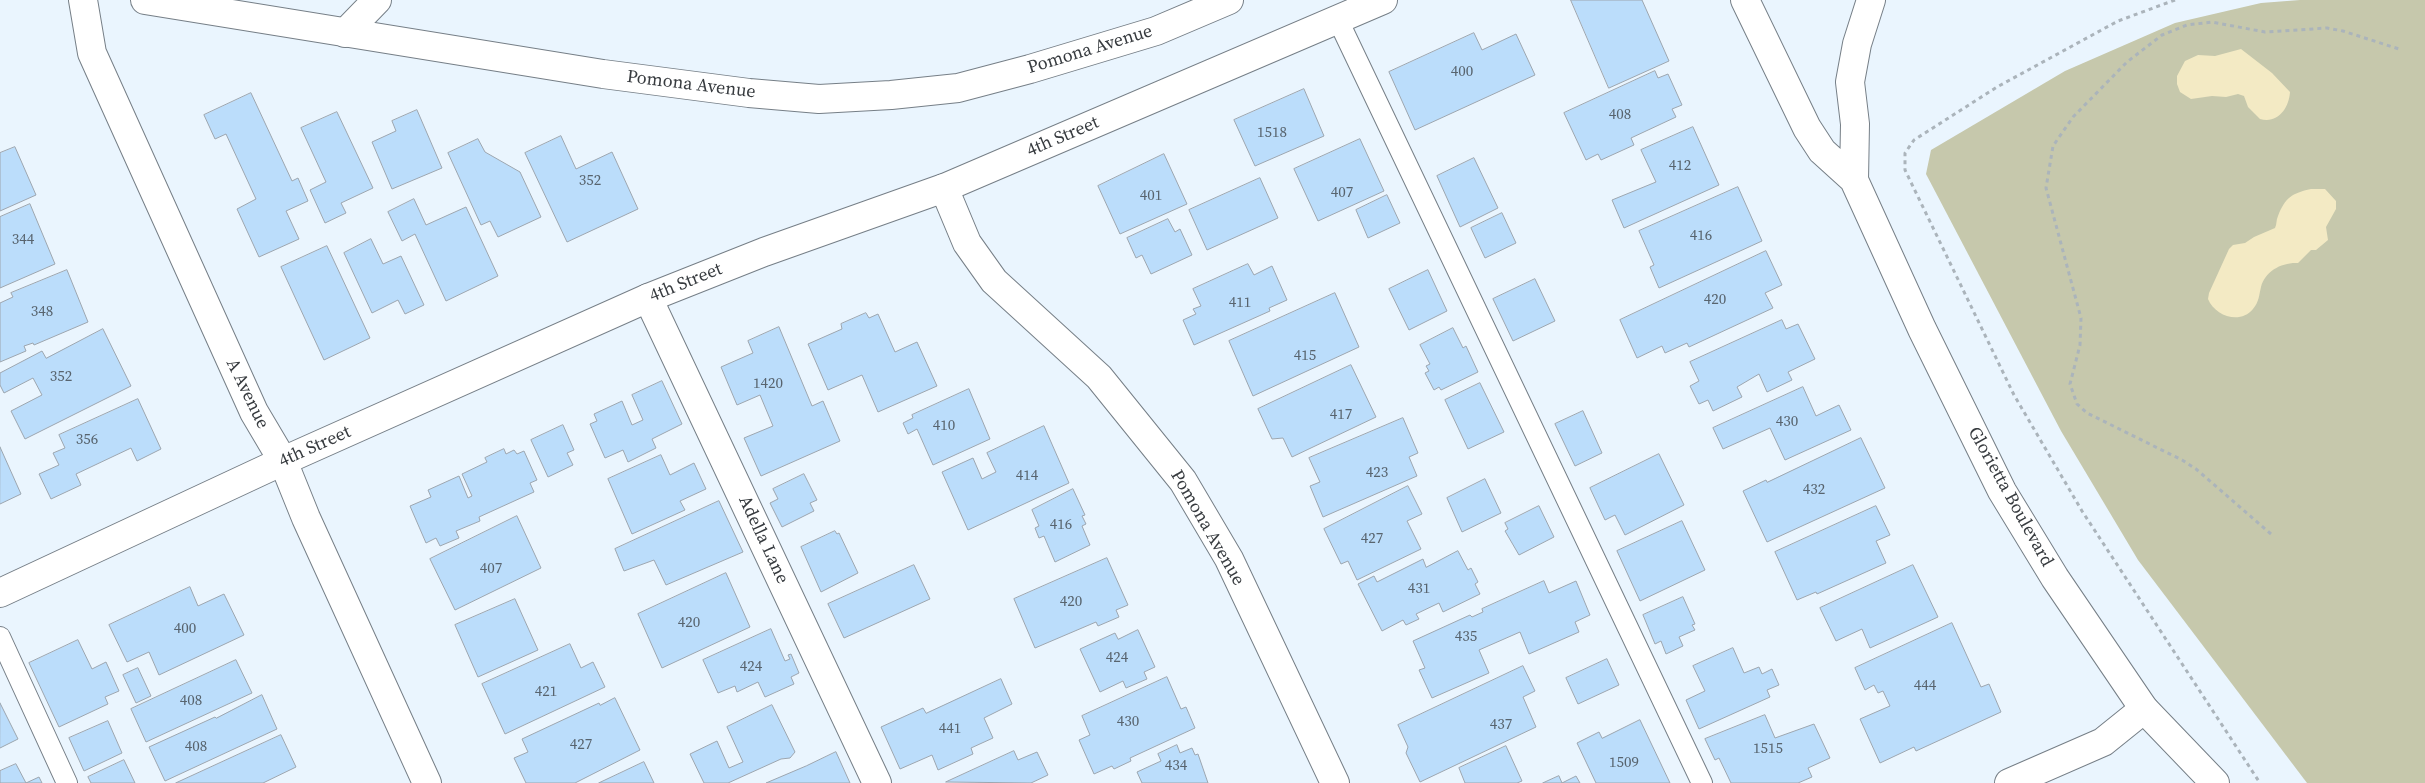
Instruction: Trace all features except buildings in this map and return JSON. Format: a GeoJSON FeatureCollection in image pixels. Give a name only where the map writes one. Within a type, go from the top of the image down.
{"type":"FeatureCollection","features":[{"type":"Feature","properties":{"kind":"main road","name":"A Avenue"},"geometry":{"type":"LineString","coordinates":[[83,0],[92,53],[254,412],[283,461],[427,783]]}},
{"type":"Feature","properties":{"kind":"main road","name":"Pomona Avenue"},"geometry":{"type":"LineString","coordinates":[[145,0],[603,74],[748,93],[820,100],[958,88],[1030,69],[1156,31],[1229,0]]}},
{"type":"Feature","properties":{"kind":"main road"},"geometry":{"type":"LineString","coordinates":[[345,33],[378,0]]}},
{"type":"Feature","properties":{"kind":"main road","name":"4th Street"},"geometry":{"type":"LineString","coordinates":[[0,593],[283,461],[648,298],[764,252],[944,188],[1383,0]]}},
{"type":"Feature","properties":{"kind":"main road","name":"Glorietta Boulevard"},"geometry":{"type":"LineString","coordinates":[[1745,0],[1807,128],[1822,151],[1854,180],[1922,329],[2002,491],[2055,578],[2144,709],[2215,783]]}},
{"type":"Feature","properties":{"kind":"main road","name":"Glorietta Boulevard"},"geometry":{"type":"LineString","coordinates":[[1854,180],[1855,124],[1850,82],[1856,44],[1871,0]]}},
{"type":"Feature","properties":{"kind":"main road","name":"Pomona Avenue"},"geometry":{"type":"LineString","coordinates":[[944,188],[967,243],[994,281],[1098,377],[1183,481],[1229,560],[1335,783]]}},
{"type":"Feature","properties":{"kind":"main road","name":"Adella Lane"},"geometry":{"type":"LineString","coordinates":[[648,298],[877,783]]}},
{"type":"Feature","properties":{"kind":"main road"},"geometry":{"type":"LineString","coordinates":[[2009,783],[2103,742],[2144,709]]}},
{"type":"Feature","properties":{"kind":"lane"},"geometry":{"type":"LineString","coordinates":[[1338,20],[1702,783]]}},
{"type":"Feature","properties":{"kind":"lane"},"geometry":{"type":"LineString","coordinates":[[0,637],[67,783]]}},
{"type":"Feature","properties":{"kind":"path"},"geometry":{"type":"LineString","coordinates":[[2175,0],[2118,20],[1997,87],[1914,140],[1905,153],[1904,170],[2014,394],[2082,511],[2260,783]]}},
{"type":"Feature","properties":{"kind":"path"},"geometry":{"type":"LineString","coordinates":[[2272,534],[2196,469],[2182,460],[2087,413],[2077,404],[2070,384],[2080,345],[2081,318],[2046,188],[2053,146],[2073,117],[2127,62],[2162,35],[2186,25],[2212,22],[2265,32],[2327,28],[2343,31],[2400,49]]}},
{"type":"Feature","properties":{"kind":"green space"},"geometry":{"type":"Polygon","coordinates":[[[2300,0],[2425,0],[2425,783],[2307,783],[2138,560],[2061,431],[1926,174],[1931,150],[2065,71],[2175,23],[2261,3],[2300,0]]]}},
{"type":"Feature","properties":{"kind":"sand"},"geometry":{"type":"Polygon","coordinates":[[[2241,49],[2272,73],[2290,92],[2285,109],[2277,117],[2266,120],[2260,119],[2248,107],[2244,96],[2238,94],[2226,97],[2212,96],[2191,99],[2180,92],[2177,76],[2185,61],[2198,55],[2215,56],[2241,49]]]}},
{"type":"Feature","properties":{"kind":"sand"},"geometry":{"type":"Polygon","coordinates":[[[2311,189],[2325,189],[2336,201],[2336,209],[2326,227],[2328,240],[2316,250],[2311,250],[2298,263],[2286,264],[2270,272],[2263,281],[2256,304],[2248,314],[2235,317],[2222,314],[2216,310],[2208,299],[2209,293],[2229,249],[2233,245],[2245,243],[2275,228],[2283,205],[2290,197],[2311,189]]]}}]}
